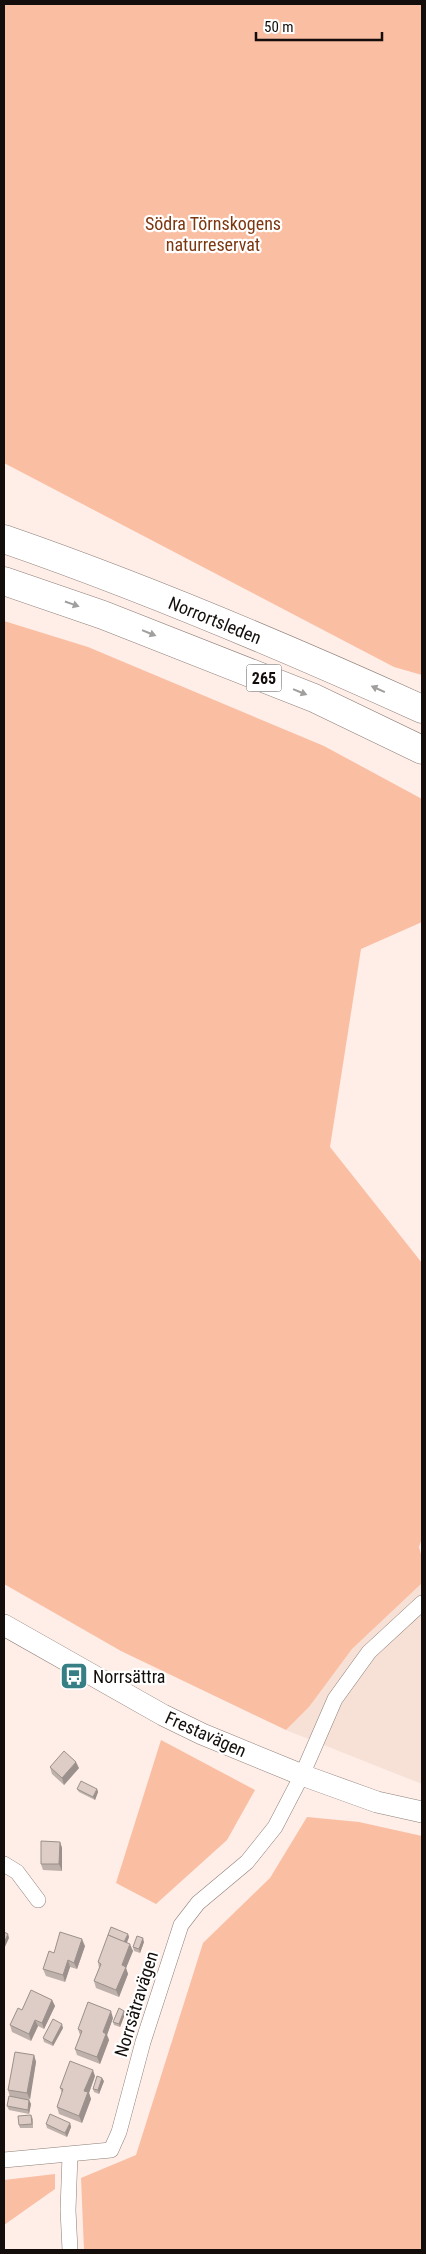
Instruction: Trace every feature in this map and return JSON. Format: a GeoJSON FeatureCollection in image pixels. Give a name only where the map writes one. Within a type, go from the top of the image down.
{"type":"FeatureCollection","features":[{"type":"Feature","properties":{"kind":"highway","name":"Norrortsleden"},"geometry":{"type":"LineString","coordinates":[[4,539],[115,579],[327,666],[422,709]]}},
{"type":"Feature","properties":{"kind":"highway","name":"Norrortsleden"},"geometry":{"type":"LineString","coordinates":[[4,581],[103,615],[314,698],[422,750]]}},
{"type":"Feature","properties":{"kind":"street"},"geometry":{"type":"LineString","coordinates":[[302,1775],[335,1699],[369,1652],[422,1603]]}},
{"type":"Feature","properties":{"kind":"street","name":"Frestavägen"},"geometry":{"type":"LineString","coordinates":[[4,1625],[163,1715],[210,1737],[302,1775],[377,1802],[422,1812]]}},
{"type":"Feature","properties":{"kind":"street","name":"Norrsätravägen"},"geometry":{"type":"LineString","coordinates":[[70,2155],[111,2150],[119,2132],[143,2042],[181,1925],[198,1903],[248,1862],[275,1827],[302,1775]]}},
{"type":"Feature","properties":{"kind":"street"},"geometry":{"type":"LineString","coordinates":[[4,1864],[17,1872],[38,1900]]}},
{"type":"Feature","properties":{"kind":"street"},"geometry":{"type":"LineString","coordinates":[[4,2160],[70,2155],[68,2210],[70,2250]]}},
{"type":"Feature","properties":{"kind":"shaded area"},"geometry":{"type":"Polygon","coordinates":[[[422,1583],[422,1784],[286,1730],[309,1707],[352,1649],[422,1583]]]}},
{"type":"Feature","properties":{"kind":"green space","name":"Södra Törnskogens naturreservat"},"geometry":{"type":"Polygon","coordinates":[[[4,4],[422,4],[422,675],[394,667],[4,463],[4,4]]]}},
{"type":"Feature","properties":{"kind":"green space"},"geometry":{"type":"Polygon","coordinates":[[[4,621],[88,647],[324,746],[422,799],[422,922],[361,949],[330,1147],[422,1263],[422,1538],[419,1547],[422,1558],[422,1583],[352,1649],[309,1707],[286,1730],[121,1651],[4,1584],[4,621]]]}},
{"type":"Feature","properties":{"kind":"green space"},"geometry":{"type":"Polygon","coordinates":[[[161,1740],[255,1790],[227,1840],[156,1904],[116,1883],[161,1740]]]}},
{"type":"Feature","properties":{"kind":"green space"},"geometry":{"type":"Polygon","coordinates":[[[307,1817],[359,1822],[422,1836],[422,2250],[84,2250],[81,2178],[136,2155],[203,1943],[270,1878],[307,1817]]]}},
{"type":"Feature","properties":{"kind":"green space"},"geometry":{"type":"Polygon","coordinates":[[[55,2174],[55,2189],[4,2225],[4,2180],[55,2174]]]}},
{"type":"Feature","properties":{"kind":"building"},"geometry":{"type":"Polygon","coordinates":[[[64,1751],[76,1762],[62,1778],[50,1767],[64,1751]]]}},
{"type":"Feature","properties":{"kind":"building"},"geometry":{"type":"Polygon","coordinates":[[[81,1781],[97,1789],[93,1797],[77,1789],[81,1781]]]}},
{"type":"Feature","properties":{"kind":"building"},"geometry":{"type":"Polygon","coordinates":[[[41,1841],[60,1842],[59,1864],[41,1864],[41,1841]]]}},
{"type":"Feature","properties":{"kind":"building"},"geometry":{"type":"Polygon","coordinates":[[[111,1927],[128,1934],[124,1942],[108,1935],[111,1927]]]}},
{"type":"Feature","properties":{"kind":"building"},"geometry":{"type":"Polygon","coordinates":[[[4,1932],[8,1934],[4,1943],[4,1932]]]}},
{"type":"Feature","properties":{"kind":"building"},"geometry":{"type":"Polygon","coordinates":[[[60,1932],[82,1939],[74,1963],[68,1960],[63,1975],[43,1969],[49,1951],[54,1953],[60,1932]]]}},
{"type":"Feature","properties":{"kind":"building"},"geometry":{"type":"Polygon","coordinates":[[[108,1935],[130,1944],[122,1965],[126,1967],[116,1990],[94,1981],[101,1964],[98,1962],[108,1935]]]}},
{"type":"Feature","properties":{"kind":"building"},"geometry":{"type":"Polygon","coordinates":[[[137,1936],[143,1938],[139,1949],[133,1947],[137,1936]]]}},
{"type":"Feature","properties":{"kind":"building"},"geometry":{"type":"Polygon","coordinates":[[[31,1990],[52,2000],[42,2023],[35,2020],[29,2034],[10,2025],[18,2008],[22,2010],[31,1990]]]}},
{"type":"Feature","properties":{"kind":"building"},"geometry":{"type":"Polygon","coordinates":[[[88,2002],[111,2011],[103,2032],[106,2034],[97,2057],[75,2049],[82,2031],[78,2029],[88,2002]]]}},
{"type":"Feature","properties":{"kind":"building"},"geometry":{"type":"Polygon","coordinates":[[[119,2008],[124,2011],[119,2024],[113,2022],[119,2008]]]}},
{"type":"Feature","properties":{"kind":"building"},"geometry":{"type":"Polygon","coordinates":[[[53,2019],[62,2024],[52,2043],[43,2038],[53,2019]]]}},
{"type":"Feature","properties":{"kind":"building"},"geometry":{"type":"Polygon","coordinates":[[[15,2052],[34,2055],[27,2093],[8,2090],[15,2052]]]}},
{"type":"Feature","properties":{"kind":"building"},"geometry":{"type":"Polygon","coordinates":[[[70,2061],[93,2070],[84,2091],[88,2092],[79,2116],[57,2107],[63,2089],[60,2088],[70,2061]]]}},
{"type":"Feature","properties":{"kind":"building"},"geometry":{"type":"Polygon","coordinates":[[[97,2076],[102,2078],[98,2090],[93,2089],[97,2076]]]}},
{"type":"Feature","properties":{"kind":"building"},"geometry":{"type":"Polygon","coordinates":[[[9,2096],[29,2100],[28,2110],[7,2106],[9,2096]]]}},
{"type":"Feature","properties":{"kind":"building"},"geometry":{"type":"Polygon","coordinates":[[[50,2114],[70,2123],[65,2133],[46,2124],[50,2114]]]}},
{"type":"Feature","properties":{"kind":"building"},"geometry":{"type":"Polygon","coordinates":[[[31,2115],[32,2124],[19,2125],[18,2116],[31,2115]]]}},
{"type":"Feature","properties":{"kind":"place","name":"Norrsättra"},"geometry":{"type":"Point","coordinates":[74,1676]}}]}
